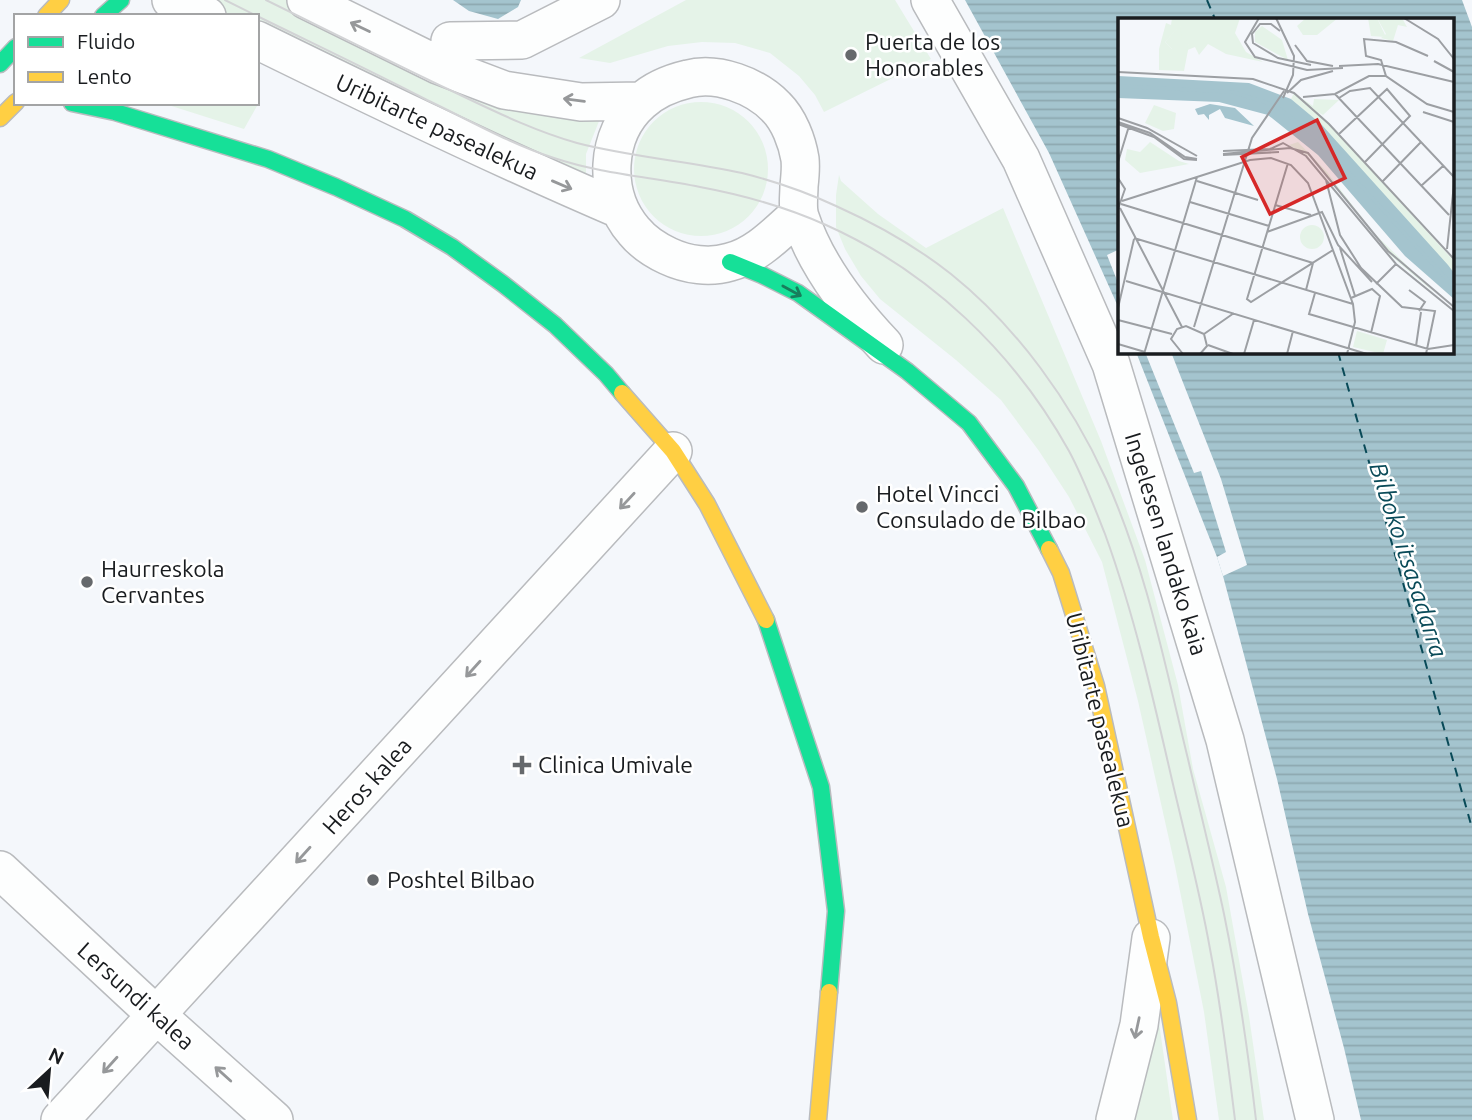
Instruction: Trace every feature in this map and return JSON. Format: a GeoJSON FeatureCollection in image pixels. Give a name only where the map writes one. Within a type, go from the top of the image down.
{"type":"FeatureCollection","features":[{"type":"Feature","properties":{"kind":"main road"},"geometry":{"type":"LineString","coordinates":[[105,14],[122,0]]}},
{"type":"Feature","properties":{"kind":"main road"},"geometry":{"type":"LineString","coordinates":[[0,64],[14,49]]}},
{"type":"Feature","properties":{"kind":"main road"},"geometry":{"type":"LineString","coordinates":[[0,118],[13,95]]}},
{"type":"Feature","properties":{"kind":"main road"},"geometry":{"type":"LineString","coordinates":[[82,105],[115,112],[127,110],[268,159],[405,219],[452,247],[555,325],[606,374],[673,451],[707,504],[766,621],[821,787],[836,911],[818,1120]]}},
{"type":"Feature","properties":{"kind":"main road","name":"Uribitarte pasealekua"},"geometry":{"type":"LineString","coordinates":[[730,262],[798,293],[907,371],[969,423],[1016,486],[1061,573],[1096,686],[1168,1003],[1188,1120]]}},
{"type":"Feature","properties":{"kind":"street"},"geometry":{"type":"LineString","coordinates":[[172,0],[202,14]]}},
{"type":"Feature","properties":{"kind":"street"},"geometry":{"type":"LineString","coordinates":[[306,0],[438,65],[504,90],[580,102],[642,101]]}},
{"type":"Feature","properties":{"kind":"street"},"geometry":{"type":"LineString","coordinates":[[450,41],[522,40],[601,0]]}},
{"type":"Feature","properties":{"kind":"street","name":"Ingelesen landako kaia"},"geometry":{"type":"LineString","coordinates":[[930,0],[1021,159],[1111,364],[1225,740],[1315,1120]]}},
{"type":"Feature","properties":{"kind":"street","name":"Uribitarte pasealekua"},"geometry":{"type":"LineString","coordinates":[[259,41],[496,155],[619,209]]}},
{"type":"Feature","properties":{"kind":"street"},"geometry":{"type":"LineString","coordinates":[[695,77],[725,78],[752,89],[776,107],[792,132],[800,160],[799,214],[755,251],[730,262],[704,265],[677,261],[653,249],[634,231],[619,209],[611,172],[613,151],[619,133],[642,101],[666,85],[695,77]]}},
{"type":"Feature","properties":{"kind":"street","name":"Uribitarte pasealekua"},"geometry":{"type":"LineString","coordinates":[[799,214],[824,269],[864,324],[907,371]]}},
{"type":"Feature","properties":{"kind":"street","name":"Heros kalea"},"geometry":{"type":"LineString","coordinates":[[60,1120],[673,451]]}},
{"type":"Feature","properties":{"kind":"street","name":"Lersundi kalea"},"geometry":{"type":"LineString","coordinates":[[0,870],[274,1120]]}},
{"type":"Feature","properties":{"kind":"street"},"geometry":{"type":"LineString","coordinates":[[1115,1120],[1139,1025],[1151,937]]}},
{"type":"Feature","properties":{"kind":"shaded area"},"geometry":{"type":"Polygon","coordinates":[[[167,0],[306,0],[438,65],[607,101],[586,154],[586,195],[259,43],[259,14],[197,14],[167,0]]]}},
{"type":"Feature","properties":{"kind":"shaded area"},"geometry":{"type":"Polygon","coordinates":[[[686,0],[895,0],[931,59],[824,112],[815,95],[799,76],[770,53],[735,43],[702,42],[668,46],[610,63],[579,58],[686,0]]]}},
{"type":"Feature","properties":{"kind":"shaded area"},"geometry":{"type":"Polygon","coordinates":[[[701,102],[727,107],[748,122],[763,143],[768,169],[763,195],[748,216],[727,231],[701,236],[675,231],[654,216],[639,195],[634,169],[639,143],[654,122],[675,107],[701,102]]]}},
{"type":"Feature","properties":{"kind":"shaded area"},"geometry":{"type":"Polygon","coordinates":[[[168,105],[257,106],[244,129],[168,105]]]}},
{"type":"Feature","properties":{"kind":"shaded area"},"geometry":{"type":"Polygon","coordinates":[[[839,175],[841,181],[878,214],[926,248],[1003,208],[1101,441],[1145,560],[1178,685],[1193,769],[1226,887],[1264,1120],[1219,1120],[1204,1012],[1175,866],[1138,701],[1102,562],[1069,497],[1001,400],[880,299],[861,276],[836,227],[839,175]]]}},
{"type":"Feature","properties":{"kind":"shaded area"},"geometry":{"type":"Polygon","coordinates":[[[1155,995],[1173,1120],[1131,1120],[1155,995]]]}},
{"type":"Feature","properties":{"kind":"water"},"geometry":{"type":"Polygon","coordinates":[[[453,0],[521,0],[518,7],[498,19],[469,11],[453,0]]]}},
{"type":"Feature","properties":{"kind":"water","name":"Bilboko itsasadarra"},"geometry":{"type":"Polygon","coordinates":[[[965,0],[1462,0],[1472,27],[1472,1120],[1361,1120],[1308,914],[1277,779],[1223,576],[1137,354],[1454,354],[1454,18],[1118,18],[1118,307],[1049,153],[965,0]]]}},
{"type":"Feature","properties":{"kind":"pier"},"geometry":{"type":"Polygon","coordinates":[[[1118,250],[1118,283],[1107,255],[1118,250]]]}},
{"type":"Feature","properties":{"kind":"pier"},"geometry":{"type":"Polygon","coordinates":[[[1146,354],[1172,354],[1221,479],[1247,565],[1223,576],[1217,557],[1226,552],[1201,471],[1194,473],[1146,354]]]}},
{"type":"Feature","properties":{"kind":"ferry route"},"geometry":{"type":"LineString","coordinates":[[1207,0],[1215,18]]}},
{"type":"Feature","properties":{"kind":"ferry route"},"geometry":{"type":"LineString","coordinates":[[1339,354],[1472,828]]}},
{"type":"Feature","properties":{"kind":"tram line"},"geometry":{"type":"LineString","coordinates":[[225,0],[253,14]]}},
{"type":"Feature","properties":{"kind":"tram line"},"geometry":{"type":"LineString","coordinates":[[266,0],[545,133],[597,148],[742,173],[790,187],[836,206],[896,237],[938,264],[975,295],[1020,342],[1059,394],[1092,450],[1120,513],[1143,582],[1224,914],[1256,1120]]}},
{"type":"Feature","properties":{"kind":"tram line"},"geometry":{"type":"LineString","coordinates":[[259,17],[538,152],[590,168],[748,198],[826,225],[900,266],[934,291],[995,348],[1022,380],[1069,451],[1105,534],[1125,595],[1150,687],[1202,906],[1221,1013],[1235,1120]]}},
{"type":"Feature","properties":{"kind":"traffic: fast"},"geometry":{"type":"LineString","coordinates":[[105,14],[121,0]]}},
{"type":"Feature","properties":{"kind":"traffic: fast"},"geometry":{"type":"LineString","coordinates":[[0,64],[14,49]]}},
{"type":"Feature","properties":{"kind":"traffic: fast"},"geometry":{"type":"LineString","coordinates":[[82,105],[115,112],[268,159],[405,219],[452,247],[555,325],[622,393]]}},
{"type":"Feature","properties":{"kind":"traffic: fast"},"geometry":{"type":"LineString","coordinates":[[730,262],[798,293],[907,371],[969,423],[1016,486],[1049,549]]}},
{"type":"Feature","properties":{"kind":"traffic: fast"},"geometry":{"type":"LineString","coordinates":[[766,620],[821,787],[836,911],[829,992]]}},
{"type":"Feature","properties":{"kind":"traffic: slow"},"geometry":{"type":"LineString","coordinates":[[48,14],[61,0]]}},
{"type":"Feature","properties":{"kind":"traffic: slow"},"geometry":{"type":"LineString","coordinates":[[0,118],[14,104]]}},
{"type":"Feature","properties":{"kind":"traffic: slow"},"geometry":{"type":"LineString","coordinates":[[622,393],[673,451],[707,504],[766,620]]}},
{"type":"Feature","properties":{"kind":"traffic: slow"},"geometry":{"type":"LineString","coordinates":[[1049,549],[1061,573],[1096,686],[1168,1003],[1188,1120]]}},
{"type":"Feature","properties":{"kind":"traffic: slow"},"geometry":{"type":"LineString","coordinates":[[818,1120],[829,992]]}},
{"type":"Feature","properties":{"kind":"place","name":"Puerta de los Honorables"},"geometry":{"type":"Point","coordinates":[851,55]}},
{"type":"Feature","properties":{"kind":"place","name":"Hotel Vincci Consulado de Bilbao"},"geometry":{"type":"Point","coordinates":[862,507]}},
{"type":"Feature","properties":{"kind":"place","name":"Haurreskola Cervantes"},"geometry":{"type":"Point","coordinates":[87,582]}},
{"type":"Feature","properties":{"kind":"place","name":"Clinica Umivale"},"geometry":{"type":"Point","coordinates":[522,765]}},
{"type":"Feature","properties":{"kind":"place","name":"Poshtel Bilbao"},"geometry":{"type":"Point","coordinates":[373,880]}}]}
